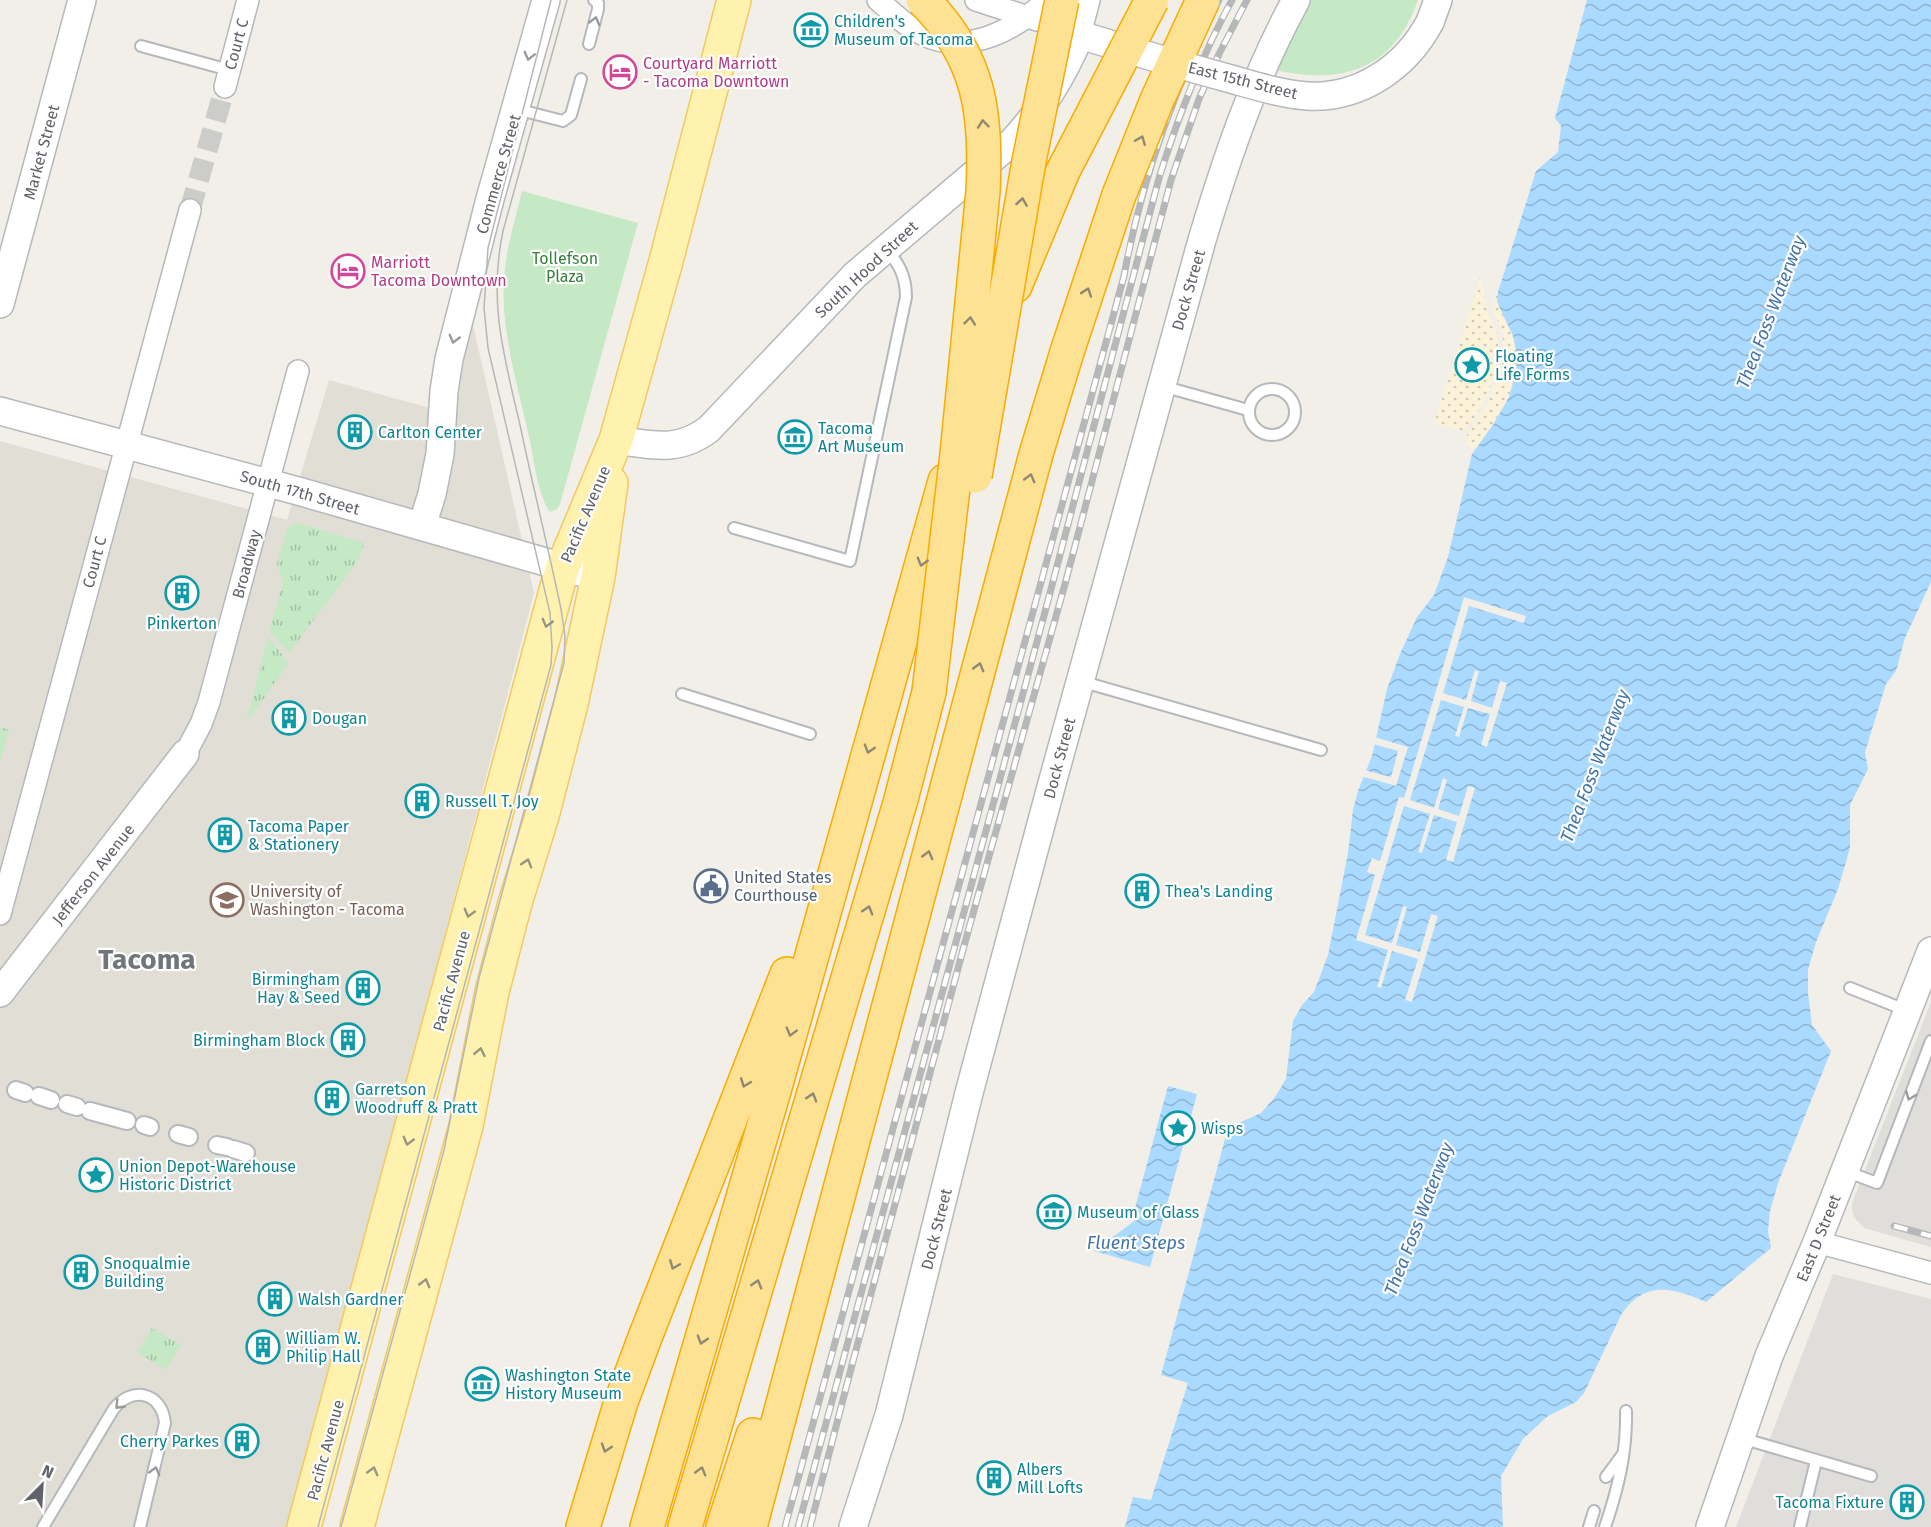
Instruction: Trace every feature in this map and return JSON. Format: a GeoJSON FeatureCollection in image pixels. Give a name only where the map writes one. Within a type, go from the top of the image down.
{"type":"FeatureCollection","features":[{"type":"Feature","properties":{"kind":"highway"},"geometry":{"type":"LineString","coordinates":[[923,0],[947,28],[971,71],[982,111],[985,150],[957,454],[929,692]]}},
{"type":"Feature","properties":{"kind":"highway"},"geometry":{"type":"LineString","coordinates":[[685,1527],[900,803],[929,692],[965,536],[1029,161],[1062,0]]}},
{"type":"Feature","properties":{"kind":"highway"},"geometry":{"type":"LineString","coordinates":[[647,1527],[774,1091],[856,793],[952,459],[973,395],[1021,270],[1138,0]]}},
{"type":"Feature","properties":{"kind":"highway"},"geometry":{"type":"LineString","coordinates":[[1063,171],[1152,0]]}},
{"type":"Feature","properties":{"kind":"highway"},"geometry":{"type":"LineString","coordinates":[[750,1527],[1036,454],[1119,195],[1157,100],[1203,0]]}},
{"type":"Feature","properties":{"kind":"highway"},"geometry":{"type":"LineString","coordinates":[[583,1527],[603,1459],[644,1340],[810,917],[856,793]]}},
{"type":"Feature","properties":{"kind":"highway"},"geometry":{"type":"LineString","coordinates":[[723,1527],[750,1446],[913,912]]}},
{"type":"Feature","properties":{"kind":"main road","name":"Pacific Avenue"},"geometry":{"type":"LineString","coordinates":[[303,1527],[563,567],[616,440],[735,0]]}},
{"type":"Feature","properties":{"kind":"main road","name":"Pacific Avenue"},"geometry":{"type":"LineString","coordinates":[[357,1527],[466,1126],[492,992],[514,903],[542,816],[571,704],[598,577],[616,440]]}},
{"type":"Feature","properties":{"kind":"street","name":"Market Street"},"geometry":{"type":"LineString","coordinates":[[0,304],[82,0]]}},
{"type":"Feature","properties":{"kind":"street","name":"Court C"},"geometry":{"type":"LineString","coordinates":[[227,79],[248,0]]}},
{"type":"Feature","properties":{"kind":"street"},"geometry":{"type":"LineString","coordinates":[[878,0],[899,19],[922,34],[954,42],[974,41],[994,36],[1028,17],[1047,0]]}},
{"type":"Feature","properties":{"kind":"street"},"geometry":{"type":"LineString","coordinates":[[976,0],[1080,35]]}},
{"type":"Feature","properties":{"kind":"street"},"geometry":{"type":"LineString","coordinates":[[1071,0],[1080,35]]}},
{"type":"Feature","properties":{"kind":"street"},"geometry":{"type":"LineString","coordinates":[[1080,35],[1089,0]]}},
{"type":"Feature","properties":{"kind":"street","name":"Dock Street"},"geometry":{"type":"LineString","coordinates":[[853,1527],[892,1404],[969,1094],[1080,681],[1225,163],[1264,63],[1296,0]]}},
{"type":"Feature","properties":{"kind":"street","name":"Commerce Street"},"geometry":{"type":"LineString","coordinates":[[422,526],[432,494],[440,454],[444,391],[449,359],[490,199],[550,2]]}},
{"type":"Feature","properties":{"kind":"street","name":"East 15th Street"},"geometry":{"type":"LineString","coordinates":[[1080,35],[1284,93],[1308,96],[1327,95],[1343,93],[1376,80],[1393,69],[1416,46],[1434,11]]}},
{"type":"Feature","properties":{"kind":"street","name":"South Hood Street"},"geometry":{"type":"LineString","coordinates":[[616,440],[670,446],[690,441],[709,429],[855,275],[989,163],[1028,125],[1055,87],[1080,35]]}},
{"type":"Feature","properties":{"kind":"street","name":"Court C"},"geometry":{"type":"LineString","coordinates":[[0,914],[190,210]]}},
{"type":"Feature","properties":{"kind":"street","name":"Broadway"},"geometry":{"type":"LineString","coordinates":[[185,754],[201,724],[209,702],[298,371]]}},
{"type":"Feature","properties":{"kind":"street","name":"South 17th Street"},"geometry":{"type":"LineString","coordinates":[[0,411],[268,482],[598,577]]}},
{"type":"Feature","properties":{"kind":"street","name":"Jefferson Avenue"},"geometry":{"type":"LineString","coordinates":[[0,993],[185,754]]}},
{"type":"Feature","properties":{"kind":"street","name":"East D Street"},"geometry":{"type":"LineString","coordinates":[[1710,1527],[1769,1356],[1817,1242],[1931,951]]}},
{"type":"Feature","properties":{"kind":"street"},"geometry":{"type":"LineString","coordinates":[[52,1100],[182,1135]]}},
{"type":"Feature","properties":{"kind":"street"},"geometry":{"type":"LineString","coordinates":[[1817,1242],[1931,1273]]}},
{"type":"Feature","properties":{"kind":"lane"},"geometry":{"type":"LineString","coordinates":[[589,44],[598,9],[598,3],[594,0]]}},
{"type":"Feature","properties":{"kind":"lane"},"geometry":{"type":"LineString","coordinates":[[141,46],[227,79]]}},
{"type":"Feature","properties":{"kind":"lane"},"geometry":{"type":"LineString","coordinates":[[516,109],[563,121],[571,115],[580,79]]}},
{"type":"Feature","properties":{"kind":"lane"},"geometry":{"type":"LineString","coordinates":[[734,528],[850,561],[906,297],[903,273],[899,263],[886,248]]}},
{"type":"Feature","properties":{"kind":"lane"},"geometry":{"type":"LineString","coordinates":[[1162,386],[1248,410]]}},
{"type":"Feature","properties":{"kind":"lane"},"geometry":{"type":"LineString","coordinates":[[1267,388],[1275,388],[1293,401],[1295,417],[1287,430],[1280,434],[1265,434],[1252,425],[1248,410],[1254,396],[1267,388]]}},
{"type":"Feature","properties":{"kind":"lane"},"geometry":{"type":"LineString","coordinates":[[1080,681],[1321,750]]}},
{"type":"Feature","properties":{"kind":"lane"},"geometry":{"type":"LineString","coordinates":[[682,694],[810,734]]}},
{"type":"Feature","properties":{"kind":"lane"},"geometry":{"type":"LineString","coordinates":[[1850,988],[1909,1011]]}},
{"type":"Feature","properties":{"kind":"lane"},"geometry":{"type":"LineString","coordinates":[[1845,1171],[1877,1183],[1931,1041]]}},
{"type":"Feature","properties":{"kind":"lane"},"geometry":{"type":"LineString","coordinates":[[43,1527],[118,1403],[134,1394],[150,1397],[161,1407],[165,1425],[140,1527]]}},
{"type":"Feature","properties":{"kind":"lane"},"geometry":{"type":"LineString","coordinates":[[1605,1527],[1618,1489],[1626,1434],[1626,1411]]}},
{"type":"Feature","properties":{"kind":"lane"},"geometry":{"type":"LineString","coordinates":[[1741,1438],[1871,1476]]}},
{"type":"Feature","properties":{"kind":"lane"},"geometry":{"type":"LineString","coordinates":[[1606,1477],[1623,1454]]}},
{"type":"Feature","properties":{"kind":"lane"},"geometry":{"type":"LineString","coordinates":[[1800,1527],[1816,1461]]}},
{"type":"Feature","properties":{"kind":"lane"},"geometry":{"type":"LineString","coordinates":[[1588,1527],[1594,1511]]}},
{"type":"Feature","properties":{"kind":"shaded area","name":"University of Washington - Tacoma"},"geometry":{"type":"Polygon","coordinates":[[[471,316],[534,593],[290,1527],[0,1527],[0,441],[287,520],[329,380],[447,413],[471,316]]]}},
{"type":"Feature","properties":{"kind":"shaded area"},"geometry":{"type":"Polygon","coordinates":[[[1931,1002],[1931,1247],[1864,1228],[1854,1217],[1852,1203],[1931,1002]]]}},
{"type":"Feature","properties":{"kind":"shaded area"},"geometry":{"type":"Polygon","coordinates":[[[1833,1274],[1931,1299],[1931,1527],[1736,1527],[1833,1274]]]}},
{"type":"Feature","properties":{"kind":"green space"},"geometry":{"type":"Polygon","coordinates":[[[1309,0],[1418,0],[1408,24],[1395,43],[1380,57],[1363,67],[1343,73],[1322,75],[1275,70],[1309,0]]]}},
{"type":"Feature","properties":{"kind":"green space","name":"Tollefson Plaza"},"geometry":{"type":"Polygon","coordinates":[[[522,191],[638,223],[560,504],[557,509],[550,512],[542,497],[537,478],[510,355],[504,312],[506,258],[522,191]]]}},
{"type":"Feature","properties":{"kind":"green space"},"geometry":{"type":"Polygon","coordinates":[[[298,523],[365,543],[357,562],[289,653],[269,631],[283,583],[277,564],[286,531],[290,526],[298,523]]]}},
{"type":"Feature","properties":{"kind":"green space"},"geometry":{"type":"Polygon","coordinates":[[[268,637],[289,663],[246,723],[268,637]]]}},
{"type":"Feature","properties":{"kind":"green space"},"geometry":{"type":"Polygon","coordinates":[[[0,727],[9,730],[0,763],[0,727]]]}},
{"type":"Feature","properties":{"kind":"green space"},"geometry":{"type":"Polygon","coordinates":[[[152,1328],[181,1345],[166,1370],[137,1352],[152,1328]]]}},
{"type":"Feature","properties":{"kind":"sand"},"geometry":{"type":"Polygon","coordinates":[[[1480,278],[1485,304],[1497,335],[1497,361],[1495,374],[1485,399],[1463,431],[1434,423],[1480,278]]]}},
{"type":"Feature","properties":{"kind":"sand"},"geometry":{"type":"Polygon","coordinates":[[[1498,292],[1501,309],[1516,352],[1514,382],[1501,410],[1475,449],[1465,445],[1467,435],[1486,407],[1502,367],[1503,334],[1493,304],[1498,292]]]}},
{"type":"Feature","properties":{"kind":"water","name":"Thea Foss Waterway"},"geometry":{"type":"Polygon","coordinates":[[[1587,0],[1931,0],[1931,582],[1905,638],[1896,671],[1886,684],[1865,752],[1868,769],[1850,805],[1850,848],[1838,889],[1816,942],[1808,970],[1812,1025],[1831,1051],[1778,1183],[1770,1211],[1768,1231],[1771,1248],[1706,1302],[1671,1290],[1660,1290],[1639,1296],[1630,1304],[1621,1315],[1584,1393],[1576,1402],[1548,1416],[1523,1439],[1501,1476],[1503,1527],[1125,1527],[1133,1497],[1151,1500],[1188,1383],[1161,1375],[1228,1128],[1261,1113],[1275,1097],[1286,1079],[1293,1021],[1302,1005],[1314,992],[1328,955],[1348,853],[1353,810],[1372,756],[1387,689],[1417,617],[1434,595],[1448,557],[1472,454],[1493,425],[1509,397],[1516,372],[1517,355],[1513,336],[1497,302],[1498,292],[1536,171],[1558,152],[1561,126],[1555,118],[1587,0]]]}},
{"type":"Feature","properties":{"kind":"water","name":"Fluent Steps"},"geometry":{"type":"Polygon","coordinates":[[[1168,1086],[1197,1094],[1150,1267],[1094,1251],[1141,1216],[1135,1208],[1168,1086]]]}},
{"type":"Feature","properties":{"kind":"pier"},"geometry":{"type":"Polygon","coordinates":[[[1464,597],[1526,616],[1524,623],[1469,606],[1443,693],[1466,700],[1475,670],[1479,671],[1471,701],[1492,708],[1500,681],[1507,683],[1487,747],[1481,745],[1490,714],[1468,708],[1459,737],[1455,736],[1464,707],[1441,700],[1410,800],[1434,808],[1443,778],[1447,780],[1438,809],[1459,816],[1468,786],[1475,788],[1453,862],[1446,860],[1457,822],[1434,815],[1422,853],[1418,852],[1430,814],[1404,806],[1365,935],[1392,943],[1403,906],[1407,907],[1396,945],[1420,952],[1431,914],[1438,916],[1412,1002],[1405,1000],[1418,959],[1392,951],[1381,988],[1377,987],[1388,950],[1356,940],[1375,875],[1367,872],[1372,858],[1380,861],[1399,797],[1404,798],[1464,597]]]}},
{"type":"Feature","properties":{"kind":"pier"},"geometry":{"type":"Polygon","coordinates":[[[1374,737],[1408,747],[1396,786],[1361,776],[1364,770],[1391,777],[1398,751],[1373,744],[1374,737]]]}},
{"type":"Feature","properties":{"kind":"tunnel"},"geometry":{"type":"LineString","coordinates":[[190,210],[225,87]]}},
{"type":"Feature","properties":{"kind":"tram line"},"geometry":{"type":"LineString","coordinates":[[318,1527],[551,665],[550,613],[488,348],[484,308],[488,248],[551,0]]}},
{"type":"Feature","properties":{"kind":"tram line"},"geometry":{"type":"LineString","coordinates":[[341,1527],[444,1150],[479,978],[564,663],[565,636],[561,609],[504,352],[497,282],[503,231],[567,0]]}},
{"type":"Feature","properties":{"kind":"railway"},"geometry":{"type":"LineString","coordinates":[[785,1527],[1124,276],[1140,204],[1174,100],[1219,0]]}},
{"type":"Feature","properties":{"kind":"railway"},"geometry":{"type":"LineString","coordinates":[[798,1527],[1045,612],[1159,178],[1191,88],[1232,0]]}},
{"type":"Feature","properties":{"kind":"railway"},"geometry":{"type":"LineString","coordinates":[[810,1527],[964,946],[1065,584],[1171,180],[1199,99],[1247,0]]}},
{"type":"Feature","properties":{"kind":"railway"},"geometry":{"type":"LineString","coordinates":[[1894,1226],[1931,1236]]}},
{"type":"Feature","properties":{"kind":"place","name":"Children's Museum of Tacoma"},"geometry":{"type":"Point","coordinates":[811,30]}},
{"type":"Feature","properties":{"kind":"place","name":"Courtyard Marriott - Tacoma Downtown"},"geometry":{"type":"Point","coordinates":[620,72]}},
{"type":"Feature","properties":{"kind":"place","name":"Marriott Tacoma Downtown"},"geometry":{"type":"Point","coordinates":[348,271]}},
{"type":"Feature","properties":{"kind":"place","name":"Floating Life Forms"},"geometry":{"type":"Point","coordinates":[1472,365]}},
{"type":"Feature","properties":{"kind":"place","name":"Carlton Center"},"geometry":{"type":"Point","coordinates":[355,432]}},
{"type":"Feature","properties":{"kind":"place","name":"Tacoma Art Museum"},"geometry":{"type":"Point","coordinates":[795,437]}},
{"type":"Feature","properties":{"kind":"place","name":"Pinkerton"},"geometry":{"type":"Point","coordinates":[182,593]}},
{"type":"Feature","properties":{"kind":"place","name":"Dougan"},"geometry":{"type":"Point","coordinates":[289,718]}},
{"type":"Feature","properties":{"kind":"place","name":"Russell T. Joy"},"geometry":{"type":"Point","coordinates":[422,801]}},
{"type":"Feature","properties":{"kind":"place","name":"Tacoma Paper & Stationery"},"geometry":{"type":"Point","coordinates":[225,835]}},
{"type":"Feature","properties":{"kind":"place","name":"United States Courthouse"},"geometry":{"type":"Point","coordinates":[711,886]}},
{"type":"Feature","properties":{"kind":"place","name":"Thea's Landing"},"geometry":{"type":"Point","coordinates":[1142,891]}},
{"type":"Feature","properties":{"kind":"place","name":"University of Washington - Tacoma"},"geometry":{"type":"Point","coordinates":[227,900]}},
{"type":"Feature","properties":{"kind":"place","name":"Birmingham Hay & Seed"},"geometry":{"type":"Point","coordinates":[363,988]}},
{"type":"Feature","properties":{"kind":"place","name":"Birmingham Block"},"geometry":{"type":"Point","coordinates":[348,1040]}},
{"type":"Feature","properties":{"kind":"place","name":"Garretson Woodruff & Pratt"},"geometry":{"type":"Point","coordinates":[332,1098]}},
{"type":"Feature","properties":{"kind":"place","name":"Wisps"},"geometry":{"type":"Point","coordinates":[1178,1128]}},
{"type":"Feature","properties":{"kind":"place","name":"Union Depot-Warehouse Historic District"},"geometry":{"type":"Point","coordinates":[96,1175]}},
{"type":"Feature","properties":{"kind":"place","name":"Museum of Glass"},"geometry":{"type":"Point","coordinates":[1054,1212]}},
{"type":"Feature","properties":{"kind":"place","name":"Snoqualmie Building"},"geometry":{"type":"Point","coordinates":[81,1272]}},
{"type":"Feature","properties":{"kind":"place","name":"Walsh Gardner"},"geometry":{"type":"Point","coordinates":[275,1299]}},
{"type":"Feature","properties":{"kind":"place","name":"William W. Philip Hall"},"geometry":{"type":"Point","coordinates":[263,1347]}},
{"type":"Feature","properties":{"kind":"place","name":"Washington State History Museum"},"geometry":{"type":"Point","coordinates":[482,1384]}},
{"type":"Feature","properties":{"kind":"place","name":"Cherry Parkes"},"geometry":{"type":"Point","coordinates":[242,1441]}},
{"type":"Feature","properties":{"kind":"place","name":"Albers Mill Lofts"},"geometry":{"type":"Point","coordinates":[994,1478]}},
{"type":"Feature","properties":{"kind":"place","name":"Tacoma Fixture"},"geometry":{"type":"Point","coordinates":[1907,1502]}},
{"type":"Feature","properties":{"kind":"district","name":"Tacoma"},"geometry":{"type":"Point","coordinates":[147,959]}}]}
